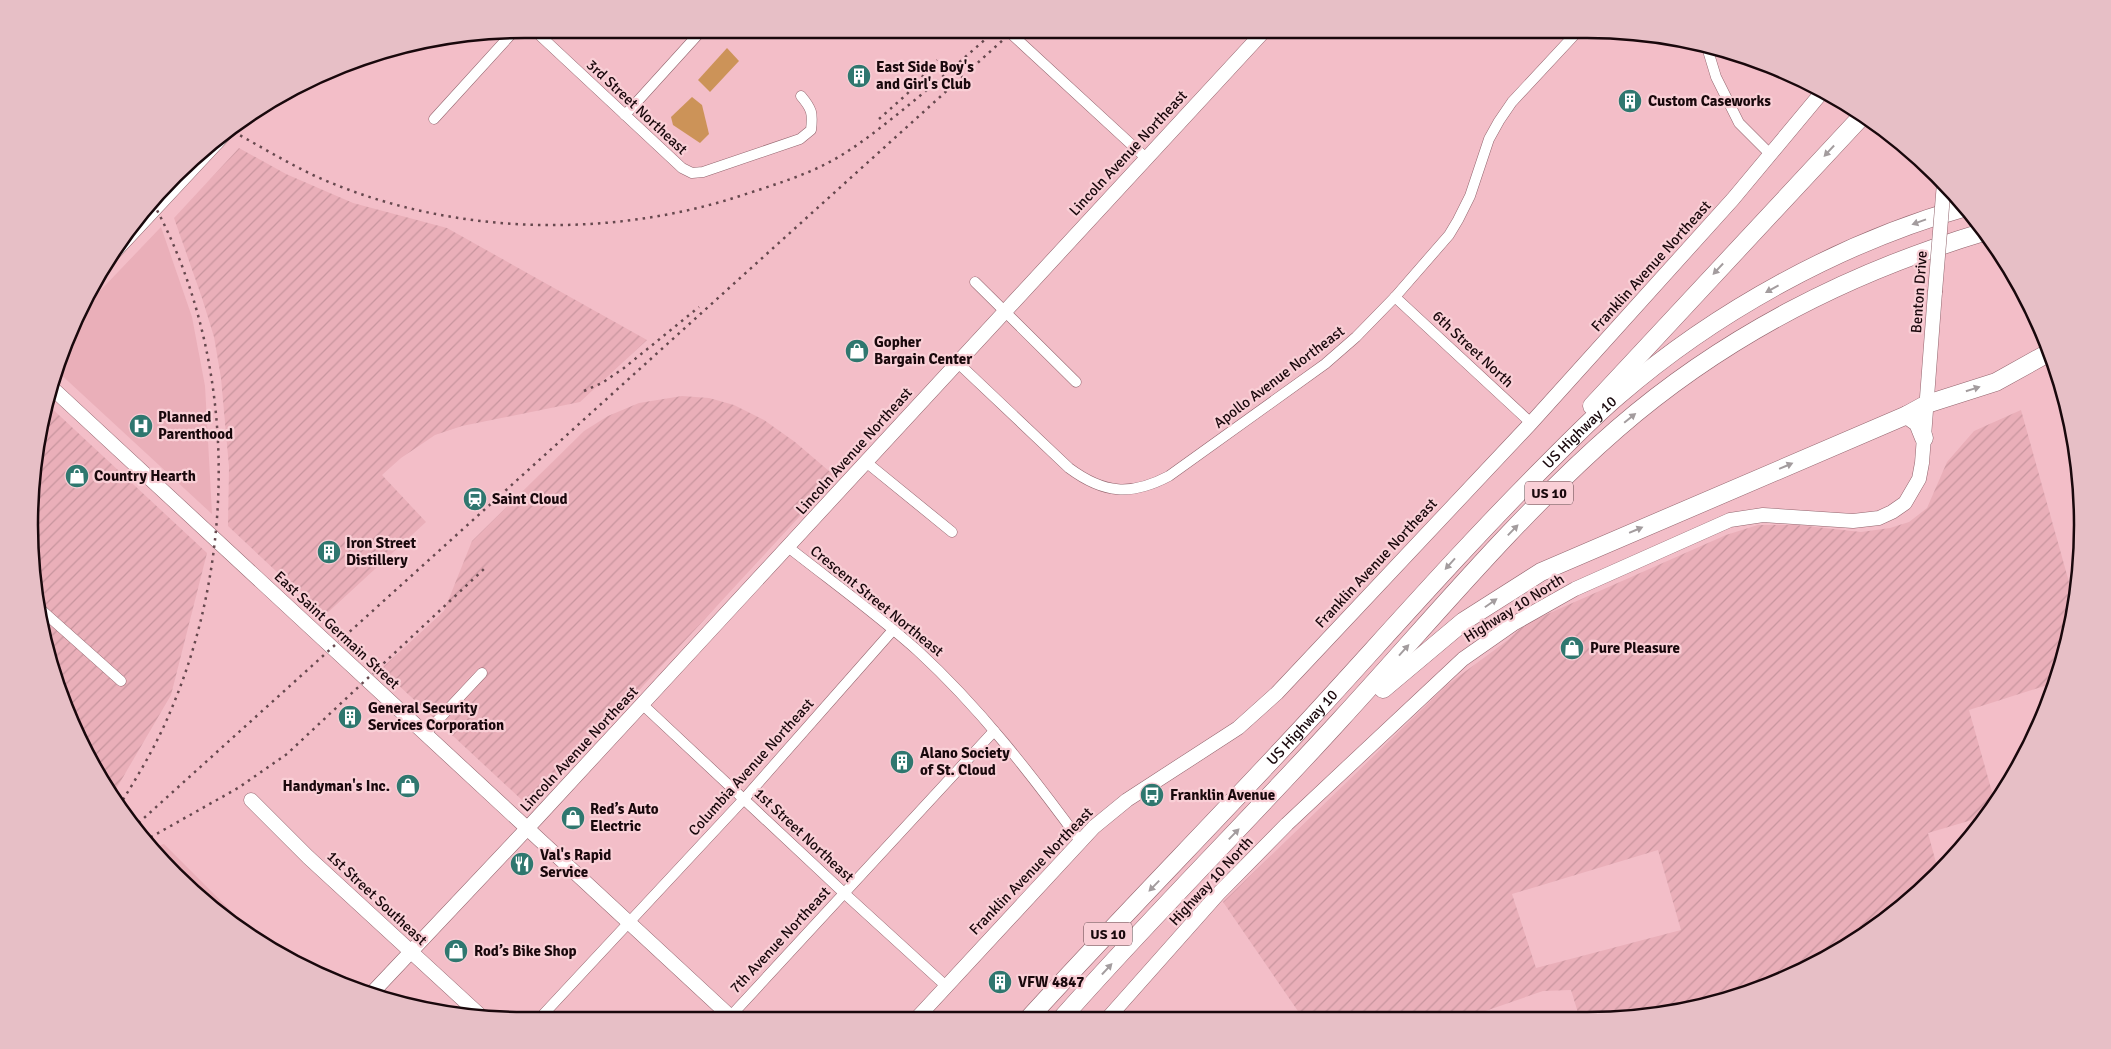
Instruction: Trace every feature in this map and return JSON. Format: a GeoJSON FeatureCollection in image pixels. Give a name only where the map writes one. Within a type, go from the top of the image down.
{"type":"FeatureCollection","features":[{"type":"Feature","properties":{"kind":"highway"},"geometry":{"type":"LineString","coordinates":[[1508,502],[1606,390],[1858,121]]}},
{"type":"Feature","properties":{"kind":"highway","name":"US Highway 10"},"geometry":{"type":"LineString","coordinates":[[1035,1012],[1188,850],[1508,502],[1620,394],[1678,350],[1732,313],[1825,261],[1888,234],[1958,210]]}},
{"type":"Feature","properties":{"kind":"highway","name":"US 10"},"geometry":{"type":"LineString","coordinates":[[1068,1012],[1200,868],[1271,796],[1547,494],[1618,428],[1651,401],[1723,350],[1810,299],[1919,252],[1977,234]]}},
{"type":"Feature","properties":{"kind":"highway"},"geometry":{"type":"LineString","coordinates":[[1271,796],[1391,681],[1429,649],[1492,602],[1541,572],[1907,415],[1927,404],[1996,382],[2043,356]]}},
{"type":"Feature","properties":{"kind":"highway"},"geometry":{"type":"LineString","coordinates":[[1907,415],[1918,423],[1924,438]]}},
{"type":"Feature","properties":{"kind":"street","name":"3rd Street Northeast"},"geometry":{"type":"LineString","coordinates":[[543,38],[682,168],[692,173],[704,172],[800,139],[810,130],[812,118],[810,107],[801,96]]}},
{"type":"Feature","properties":{"kind":"street"},"geometry":{"type":"LineString","coordinates":[[625,114],[695,38]]}},
{"type":"Feature","properties":{"kind":"street"},"geometry":{"type":"LineString","coordinates":[[1016,38],[1146,158]]}},
{"type":"Feature","properties":{"kind":"street","name":"Lincoln Avenue Northeast"},"geometry":{"type":"LineString","coordinates":[[376,988],[527,829],[1258,38]]}},
{"type":"Feature","properties":{"kind":"street","name":"Apollo Avenue Northeast"},"geometry":{"type":"LineString","coordinates":[[957,362],[1069,468],[1085,480],[1115,490],[1131,489],[1158,482],[1170,476],[1325,364],[1356,337],[1395,297],[1449,235],[1458,220],[1470,196],[1489,138],[1512,102],[1572,38]]}},
{"type":"Feature","properties":{"kind":"street"},"geometry":{"type":"LineString","coordinates":[[434,119],[507,39]]}},
{"type":"Feature","properties":{"kind":"street"},"geometry":{"type":"LineString","coordinates":[[1709,53],[1716,77],[1739,123],[1771,155]]}},
{"type":"Feature","properties":{"kind":"street","name":"Franklin Avenue Northeast"},"geometry":{"type":"LineString","coordinates":[[922,1012],[1080,841],[1111,812],[1238,728],[1278,693],[1531,423],[1733,199],[1818,96]]}},
{"type":"Feature","properties":{"kind":"street"},"geometry":{"type":"LineString","coordinates":[[145,219],[196,165]]}},
{"type":"Feature","properties":{"kind":"street","name":"Benton Drive"},"geometry":{"type":"LineString","coordinates":[[1927,404],[1943,193]]}},
{"type":"Feature","properties":{"kind":"street"},"geometry":{"type":"LineString","coordinates":[[975,282],[1076,382]]}},
{"type":"Feature","properties":{"kind":"street","name":"6th Street North"},"geometry":{"type":"LineString","coordinates":[[1395,297],[1531,423]]}},
{"type":"Feature","properties":{"kind":"street","name":"East Saint Germain Street"},"geometry":{"type":"LineString","coordinates":[[56,392],[724,1012]]}},
{"type":"Feature","properties":{"kind":"street","name":"Highway 10 North"},"geometry":{"type":"LineString","coordinates":[[1113,1012],[1218,894],[1290,822],[1463,659],[1541,606],[1730,520],[1763,515],[1853,521],[1879,518],[1892,512],[1905,504],[1919,479],[1927,404]]}},
{"type":"Feature","properties":{"kind":"street"},"geometry":{"type":"LineString","coordinates":[[866,462],[952,532]]}},
{"type":"Feature","properties":{"kind":"street","name":"Crescent Street Northeast"},"geometry":{"type":"LineString","coordinates":[[788,547],[893,630],[946,678],[994,730],[1040,786],[1080,841]]}},
{"type":"Feature","properties":{"kind":"street"},"geometry":{"type":"LineString","coordinates":[[46,614],[121,681]]}},
{"type":"Feature","properties":{"kind":"street","name":"Columbia Avenue Northeast"},"geometry":{"type":"LineString","coordinates":[[545,1012],[627,922],[744,799],[893,630]]}},
{"type":"Feature","properties":{"kind":"street"},"geometry":{"type":"LineString","coordinates":[[425,734],[482,673]]}},
{"type":"Feature","properties":{"kind":"street","name":"1st Street Northeast"},"geometry":{"type":"LineString","coordinates":[[642,704],[946,986]]}},
{"type":"Feature","properties":{"kind":"street","name":"7th Avenue Northeast"},"geometry":{"type":"LineString","coordinates":[[735,1012],[994,730]]}},
{"type":"Feature","properties":{"kind":"street","name":"1st Street Southeast"},"geometry":{"type":"LineString","coordinates":[[252,800],[288,838],[472,1008]]}},
{"type":"Feature","properties":{"kind":"shaded area"},"geometry":{"type":"Polygon","coordinates":[[[727,48],[739,61],[710,92],[698,80],[727,48]]]}},
{"type":"Feature","properties":{"kind":"shaded area"},"geometry":{"type":"Polygon","coordinates":[[[692,97],[702,105],[709,134],[700,143],[673,125],[671,117],[692,97]]]}},
{"type":"Feature","properties":{"kind":"shaded area"},"geometry":{"type":"Polygon","coordinates":[[[239,148],[286,174],[353,203],[447,228],[647,340],[580,402],[462,426],[435,435],[401,458],[382,475],[426,522],[324,616],[228,526],[229,467],[221,378],[214,337],[174,218],[239,148]]]}},
{"type":"Feature","properties":{"kind":"shaded area"},"geometry":{"type":"Polygon","coordinates":[[[161,227],[192,317],[205,386],[212,514],[61,375],[75,338],[95,296],[161,227]]]}},
{"type":"Feature","properties":{"kind":"shaded area"},"geometry":{"type":"Polygon","coordinates":[[[682,396],[709,398],[734,405],[764,420],[795,442],[836,477],[534,804],[524,802],[381,669],[444,611],[472,541],[584,431],[608,416],[639,403],[682,396]]]}},
{"type":"Feature","properties":{"kind":"shaded area"},"geometry":{"type":"Polygon","coordinates":[[[52,408],[207,553],[171,695],[116,789],[88,740],[75,711],[63,681],[47,620],[39,556],[38,524],[42,461],[52,408]]]}},
{"type":"Feature","properties":{"kind":"shaded area"},"geometry":{"type":"Polygon","coordinates":[[[2021,410],[2069,584],[2057,651],[2046,685],[1969,710],[1992,793],[1974,819],[1928,833],[1936,864],[1908,891],[1857,929],[1802,961],[1743,986],[1682,1002],[1650,1007],[1578,1012],[1571,990],[1543,991],[1482,1012],[1299,1012],[1223,902],[1447,685],[1508,640],[1525,624],[1726,535],[1758,525],[1797,525],[1861,532],[1890,528],[1909,522],[1927,508],[1947,462],[1974,431],[2021,410]],[[1658,850],[1512,894],[1536,968],[1681,930],[1658,850]]]}},
{"type":"Feature","properties":{"kind":"shaded area"},"geometry":{"type":"Polygon","coordinates":[[[164,844],[238,918],[203,891],[158,846],[164,844]]]}},
{"type":"Feature","properties":{"kind":"railway"},"geometry":{"type":"LineString","coordinates":[[236,133],[313,175],[363,195],[416,210],[470,220],[525,224],[580,225],[634,220],[688,210],[740,196],[789,180],[824,165],[887,123],[987,38]]}},
{"type":"Feature","properties":{"kind":"railway"},"geometry":{"type":"LineString","coordinates":[[139,822],[1005,38]]}},
{"type":"Feature","properties":{"kind":"railway"},"geometry":{"type":"LineString","coordinates":[[879,119],[907,94],[937,60]]}},
{"type":"Feature","properties":{"kind":"railway"},"geometry":{"type":"LineString","coordinates":[[123,799],[147,760],[166,723],[193,648],[209,584],[217,518],[218,452],[213,386],[200,321],[179,258],[155,207]]}},
{"type":"Feature","properties":{"kind":"railway"},"geometry":{"type":"LineString","coordinates":[[584,391],[602,383],[624,368],[699,307]]}},
{"type":"Feature","properties":{"kind":"railway"},"geometry":{"type":"LineString","coordinates":[[151,837],[238,788],[287,754],[484,569]]}},
{"type":"Feature","properties":{"kind":"place","name":"East Side Boy's and Girl's Club"},"geometry":{"type":"Point","coordinates":[859,76]}},
{"type":"Feature","properties":{"kind":"place","name":"Custom Caseworks"},"geometry":{"type":"Point","coordinates":[1630,101]}},
{"type":"Feature","properties":{"kind":"place","name":"Gopher Bargain Center"},"geometry":{"type":"Point","coordinates":[857,351]}},
{"type":"Feature","properties":{"kind":"place","name":"Planned Parenthood"},"geometry":{"type":"Point","coordinates":[141,426]}},
{"type":"Feature","properties":{"kind":"place","name":"Country Hearth"},"geometry":{"type":"Point","coordinates":[77,476]}},
{"type":"Feature","properties":{"kind":"place","name":"Saint Cloud"},"geometry":{"type":"Point","coordinates":[475,499]}},
{"type":"Feature","properties":{"kind":"place","name":"Iron Street Distillery"},"geometry":{"type":"Point","coordinates":[329,552]}},
{"type":"Feature","properties":{"kind":"place","name":"Pure Pleasure"},"geometry":{"type":"Point","coordinates":[1572,648]}},
{"type":"Feature","properties":{"kind":"place","name":"General Security Services Corporation"},"geometry":{"type":"Point","coordinates":[350,717]}},
{"type":"Feature","properties":{"kind":"place","name":"Alano Society of St. Cloud"},"geometry":{"type":"Point","coordinates":[902,762]}},
{"type":"Feature","properties":{"kind":"place","name":"Handyman's Inc."},"geometry":{"type":"Point","coordinates":[408,786]}},
{"type":"Feature","properties":{"kind":"place","name":"Franklin Avenue"},"geometry":{"type":"Point","coordinates":[1152,795]}},
{"type":"Feature","properties":{"kind":"place","name":"Red’s Auto Electric"},"geometry":{"type":"Point","coordinates":[573,818]}},
{"type":"Feature","properties":{"kind":"place","name":"Val's Rapid Service"},"geometry":{"type":"Point","coordinates":[522,864]}},
{"type":"Feature","properties":{"kind":"place","name":"Rod’s Bike Shop"},"geometry":{"type":"Point","coordinates":[456,951]}},
{"type":"Feature","properties":{"kind":"place","name":"VFW 4847"},"geometry":{"type":"Point","coordinates":[1000,982]}}]}
